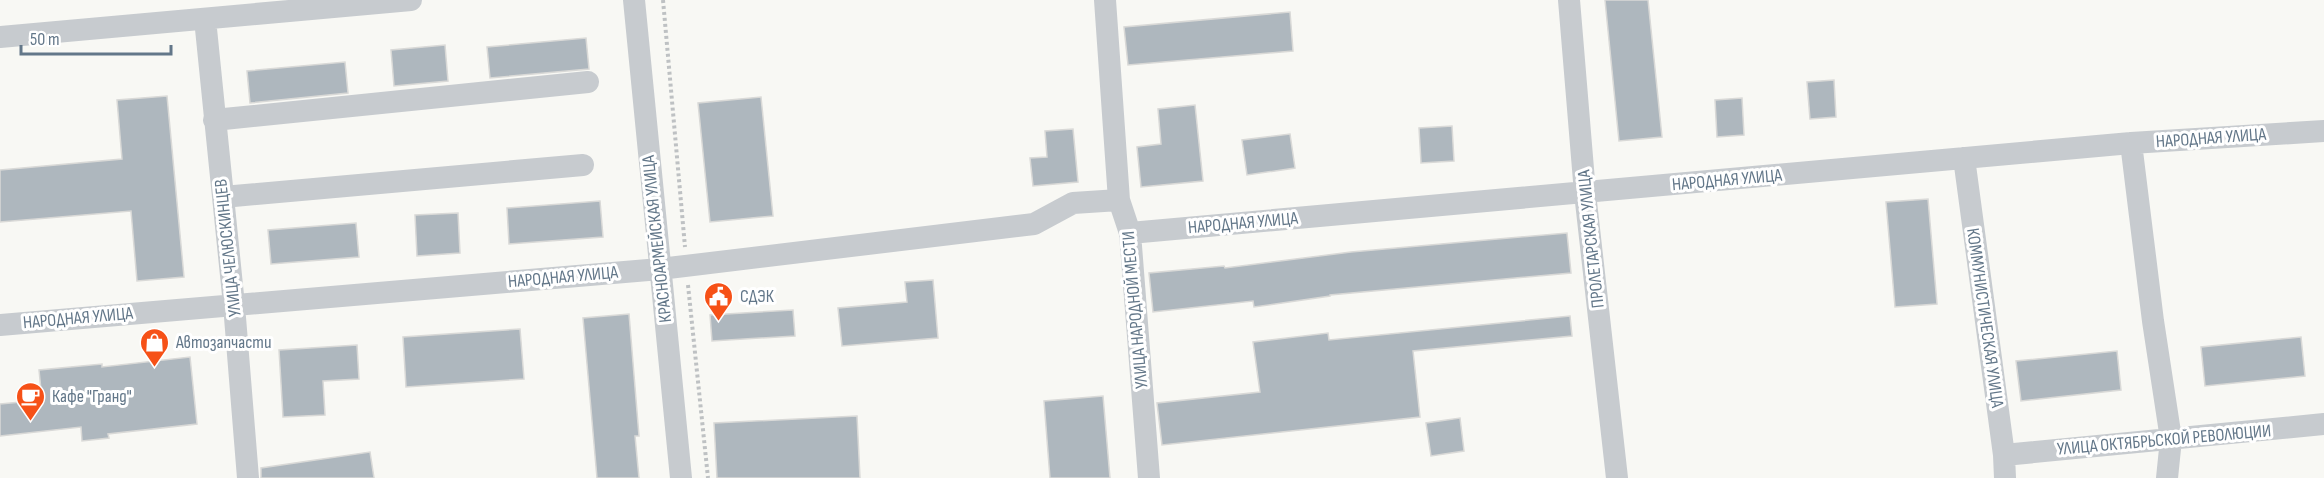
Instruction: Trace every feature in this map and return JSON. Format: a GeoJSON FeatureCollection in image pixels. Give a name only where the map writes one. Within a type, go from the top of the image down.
{"type":"FeatureCollection","features":[{"type":"Feature","properties":{"kind":"street"},"geometry":{"type":"LineString","coordinates":[[0,37],[411,0]]}},
{"type":"Feature","properties":{"kind":"street","name":"КРАСНОАРМЕЙСКАЯ УЛИЦА"},"geometry":{"type":"LineString","coordinates":[[634,0],[681,478]]}},
{"type":"Feature","properties":{"kind":"street","name":"УЛИЦА НАРОДНОЙ МЕСТИ"},"geometry":{"type":"LineString","coordinates":[[1105,0],[1119,200],[1130,233],[1149,478]]}},
{"type":"Feature","properties":{"kind":"street","name":"ПРОЛЕТАРСКАЯ УЛИЦА"},"geometry":{"type":"LineString","coordinates":[[1569,0],[1585,193],[1617,478]]}},
{"type":"Feature","properties":{"kind":"street","name":"УЛИЦА ЧЕЛЮСКИНЦЕВ"},"geometry":{"type":"LineString","coordinates":[[205,19],[234,304],[248,478]]}},
{"type":"Feature","properties":{"kind":"street"},"geometry":{"type":"LineString","coordinates":[[214,120],[588,82]]}},
{"type":"Feature","properties":{"kind":"street","name":"НАРОДНАЯ УЛИЦА"},"geometry":{"type":"LineString","coordinates":[[1130,233],[2131,143],[2324,131]]}},
{"type":"Feature","properties":{"kind":"street"},"geometry":{"type":"LineString","coordinates":[[2131,143],[2153,321],[2171,439],[2167,478]]}},
{"type":"Feature","properties":{"kind":"street","name":"КОММУНИСТИЧЕСКАЯ УЛИЦА"},"geometry":{"type":"LineString","coordinates":[[1964,158],[2004,454],[2005,478]]}},
{"type":"Feature","properties":{"kind":"street"},"geometry":{"type":"LineString","coordinates":[[223,197],[583,165]]}},
{"type":"Feature","properties":{"kind":"street","name":"НАРОДНАЯ УЛИЦА"},"geometry":{"type":"LineString","coordinates":[[0,325],[687,266],[1034,224],[1073,203],[1119,200]]}},
{"type":"Feature","properties":{"kind":"street","name":"УЛИЦА ОКТЯБРЬСКОЙ РЕВОЛЮЦИИ"},"geometry":{"type":"LineString","coordinates":[[2004,454],[2324,424]]}},
{"type":"Feature","properties":{"kind":"path"},"geometry":{"type":"LineString","coordinates":[[663,0],[708,478]]}},
{"type":"Feature","properties":{"kind":"building"},"geometry":{"type":"Polygon","coordinates":[[[1605,0],[1648,0],[1662,137],[1619,141],[1605,0]]]}},
{"type":"Feature","properties":{"kind":"building"},"geometry":{"type":"Polygon","coordinates":[[[1290,12],[1293,51],[1128,65],[1124,27],[1290,12]]]}},
{"type":"Feature","properties":{"kind":"building"},"geometry":{"type":"Polygon","coordinates":[[[586,38],[589,69],[490,78],[487,47],[586,38]]]}},
{"type":"Feature","properties":{"kind":"building"},"geometry":{"type":"Polygon","coordinates":[[[445,45],[448,81],[394,86],[391,50],[445,45]]]}},
{"type":"Feature","properties":{"kind":"building"},"geometry":{"type":"Polygon","coordinates":[[[345,62],[348,93],[250,103],[247,71],[345,62]]]}},
{"type":"Feature","properties":{"kind":"building"},"geometry":{"type":"Polygon","coordinates":[[[1834,80],[1836,117],[1810,119],[1807,82],[1834,80]]]}},
{"type":"Feature","properties":{"kind":"building"},"geometry":{"type":"Polygon","coordinates":[[[167,96],[184,277],[137,281],[131,211],[0,222],[0,170],[122,159],[117,100],[167,96]]]}},
{"type":"Feature","properties":{"kind":"building"},"geometry":{"type":"Polygon","coordinates":[[[761,97],[773,216],[710,222],[698,103],[761,97]]]}},
{"type":"Feature","properties":{"kind":"building"},"geometry":{"type":"Polygon","coordinates":[[[1742,98],[1744,135],[1717,137],[1715,100],[1742,98]]]}},
{"type":"Feature","properties":{"kind":"building"},"geometry":{"type":"Polygon","coordinates":[[[1195,105],[1203,181],[1141,187],[1137,147],[1161,144],[1158,109],[1195,105]]]}},
{"type":"Feature","properties":{"kind":"building"},"geometry":{"type":"Polygon","coordinates":[[[1452,126],[1454,161],[1421,163],[1419,128],[1452,126]]]}},
{"type":"Feature","properties":{"kind":"building"},"geometry":{"type":"Polygon","coordinates":[[[1073,129],[1078,182],[1033,186],[1030,158],[1047,157],[1045,131],[1073,129]]]}},
{"type":"Feature","properties":{"kind":"building"},"geometry":{"type":"Polygon","coordinates":[[[1290,134],[1295,168],[1247,175],[1242,140],[1290,134]]]}},
{"type":"Feature","properties":{"kind":"building"},"geometry":{"type":"Polygon","coordinates":[[[1928,199],[1937,304],[1895,307],[1886,202],[1928,199]]]}},
{"type":"Feature","properties":{"kind":"building"},"geometry":{"type":"Polygon","coordinates":[[[600,201],[603,237],[509,244],[507,208],[600,201]]]}},
{"type":"Feature","properties":{"kind":"building"},"geometry":{"type":"Polygon","coordinates":[[[458,213],[460,253],[417,256],[415,215],[458,213]]]}},
{"type":"Feature","properties":{"kind":"building"},"geometry":{"type":"Polygon","coordinates":[[[356,223],[359,257],[271,264],[268,230],[356,223]]]}},
{"type":"Feature","properties":{"kind":"building"},"geometry":{"type":"Polygon","coordinates":[[[1567,233],[1571,273],[1330,295],[1254,307],[1253,301],[1153,312],[1149,273],[1224,266],[1225,268],[1351,252],[1567,233]]]}},
{"type":"Feature","properties":{"kind":"building"},"geometry":{"type":"Polygon","coordinates":[[[933,280],[938,338],[842,346],[838,308],[907,302],[905,282],[933,280]]]}},
{"type":"Feature","properties":{"kind":"building"},"geometry":{"type":"Polygon","coordinates":[[[793,310],[795,336],[712,341],[710,315],[793,310]]]}},
{"type":"Feature","properties":{"kind":"building"},"geometry":{"type":"Polygon","coordinates":[[[629,314],[639,436],[635,436],[639,478],[597,478],[583,318],[629,314]]]}},
{"type":"Feature","properties":{"kind":"building"},"geometry":{"type":"Polygon","coordinates":[[[1570,316],[1572,336],[1413,351],[1420,417],[1162,445],[1157,403],[1260,392],[1253,342],[1328,333],[1329,340],[1570,316]]]}},
{"type":"Feature","properties":{"kind":"building"},"geometry":{"type":"Polygon","coordinates":[[[520,329],[524,379],[406,387],[403,337],[520,329]]]}},
{"type":"Feature","properties":{"kind":"building"},"geometry":{"type":"Polygon","coordinates":[[[2301,337],[2305,376],[2205,386],[2201,347],[2301,337]]]}},
{"type":"Feature","properties":{"kind":"building"},"geometry":{"type":"Polygon","coordinates":[[[357,345],[359,379],[323,381],[325,415],[283,417],[279,350],[357,345]]]}},
{"type":"Feature","properties":{"kind":"building"},"geometry":{"type":"Polygon","coordinates":[[[2117,351],[2121,390],[2021,401],[2016,361],[2117,351]]]}},
{"type":"Feature","properties":{"kind":"building"},"geometry":{"type":"Polygon","coordinates":[[[190,357],[197,424],[108,434],[109,438],[82,441],[81,427],[0,436],[0,404],[42,400],[39,370],[102,364],[102,367],[190,357]]]}},
{"type":"Feature","properties":{"kind":"building"},"geometry":{"type":"Polygon","coordinates":[[[1103,396],[1110,478],[1050,478],[1044,401],[1103,396]]]}},
{"type":"Feature","properties":{"kind":"building"},"geometry":{"type":"Polygon","coordinates":[[[857,416],[860,478],[717,478],[714,423],[857,416]]]}},
{"type":"Feature","properties":{"kind":"building"},"geometry":{"type":"Polygon","coordinates":[[[1460,418],[1464,451],[1431,456],[1426,423],[1460,418]]]}},
{"type":"Feature","properties":{"kind":"building"},"geometry":{"type":"Polygon","coordinates":[[[370,452],[374,478],[261,478],[261,468],[370,452]]]}},
{"type":"Feature","properties":{"kind":"place","name":"СДЭК"},"geometry":{"type":"Point","coordinates":[719,322]}},
{"type":"Feature","properties":{"kind":"place","name":"Автозапчасти"},"geometry":{"type":"Point","coordinates":[155,368]}},
{"type":"Feature","properties":{"kind":"place","name":"Кафе \"Гранд\""},"geometry":{"type":"Point","coordinates":[31,422]}}]}
